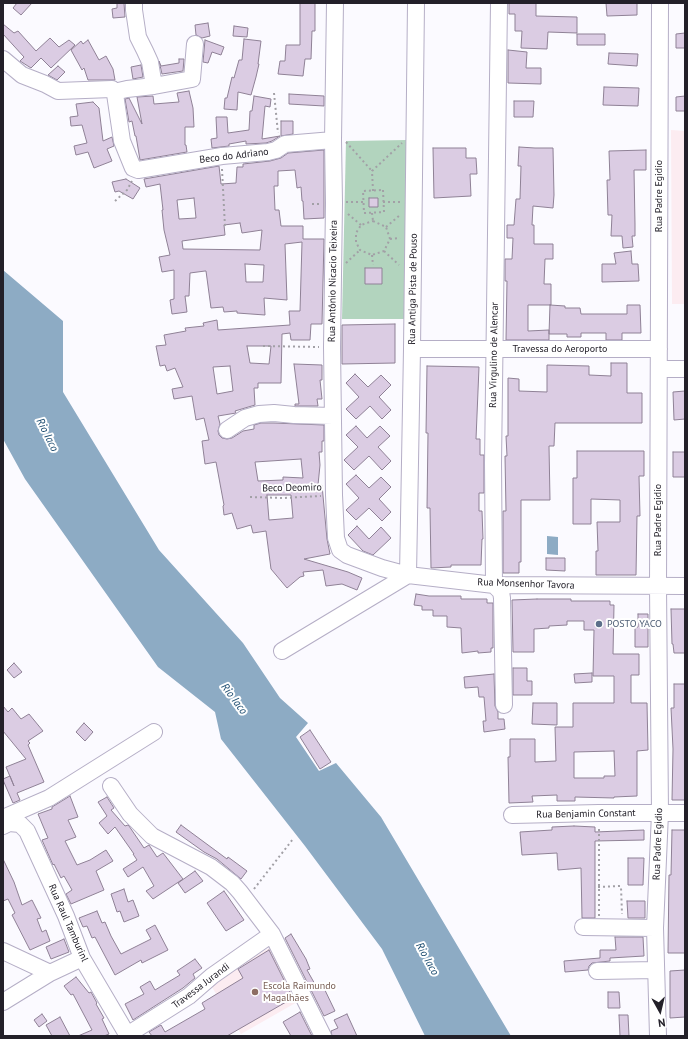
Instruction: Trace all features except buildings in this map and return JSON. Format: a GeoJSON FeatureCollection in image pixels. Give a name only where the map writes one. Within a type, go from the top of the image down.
{"type":"FeatureCollection","features":[{"type":"Feature","properties":{"kind":"street"},"geometry":{"type":"LineString","coordinates":[[134,3],[134,17],[138,37],[150,62],[154,86]]}},
{"type":"Feature","properties":{"kind":"street","name":"Rua Antônio Nicacio Teixeira"},"geometry":{"type":"LineString","coordinates":[[334,3],[332,347],[334,495],[336,538],[340,550],[347,555]]}},
{"type":"Feature","properties":{"kind":"street","name":"Rua Antiga Pista de Pouso"},"geometry":{"type":"LineString","coordinates":[[408,575],[416,3]]}},
{"type":"Feature","properties":{"kind":"street","name":"Rua Virgulino de Alencar"},"geometry":{"type":"LineString","coordinates":[[498,3],[494,349],[494,585],[501,592],[502,598],[504,705]]}},
{"type":"Feature","properties":{"kind":"street","name":"Rua Padre Egidio"},"geometry":{"type":"LineString","coordinates":[[658,1036],[655,928],[660,813],[658,586],[660,3]]}},
{"type":"Feature","properties":{"kind":"street"},"geometry":{"type":"LineString","coordinates":[[3,59],[22,75],[58,91],[67,92],[111,89],[114,92],[192,79],[195,44]]}},
{"type":"Feature","properties":{"kind":"street"},"geometry":{"type":"LineString","coordinates":[[114,92],[122,142],[132,168],[138,170]]}},
{"type":"Feature","properties":{"kind":"street","name":"Beco do Adriano"},"geometry":{"type":"LineString","coordinates":[[138,170],[222,156],[268,152],[276,150],[285,144],[333,134]]}},
{"type":"Feature","properties":{"kind":"street","name":"Travessa do Aeroporto"},"geometry":{"type":"LineString","coordinates":[[412,349],[659,350]]}},
{"type":"Feature","properties":{"kind":"street"},"geometry":{"type":"LineString","coordinates":[[659,369],[685,369]]}},
{"type":"Feature","properties":{"kind":"street"},"geometry":{"type":"LineString","coordinates":[[227,430],[245,418],[259,414],[274,413],[333,416]]}},
{"type":"Feature","properties":{"kind":"street","name":"Rua Monsenhor Tavora"},"geometry":{"type":"LineString","coordinates":[[347,555],[382,568],[408,575],[494,585],[685,586]]}},
{"type":"Feature","properties":{"kind":"street"},"geometry":{"type":"LineString","coordinates":[[282,652],[408,575]]}},
{"type":"Feature","properties":{"kind":"street"},"geometry":{"type":"LineString","coordinates":[[3,818],[49,798],[154,732]]}},
{"type":"Feature","properties":{"kind":"street"},"geometry":{"type":"LineString","coordinates":[[111,786],[130,814],[152,836],[211,867],[232,883],[272,934],[324,1036]]}},
{"type":"Feature","properties":{"kind":"street","name":"Rua Benjamin Constant"},"geometry":{"type":"LineString","coordinates":[[512,815],[685,813]]}},
{"type":"Feature","properties":{"kind":"street","name":"Rua Raul Tamburinl"},"geometry":{"type":"LineString","coordinates":[[3,826],[9,823],[20,824],[27,831],[66,916],[82,958],[127,1036]]}},
{"type":"Feature","properties":{"kind":"street"},"geometry":{"type":"LineString","coordinates":[[591,927],[655,928]]}},
{"type":"Feature","properties":{"kind":"street","name":"Travessa Jurandi"},"geometry":{"type":"LineString","coordinates":[[127,1036],[185,999],[212,976],[272,934]]}},
{"type":"Feature","properties":{"kind":"street"},"geometry":{"type":"LineString","coordinates":[[3,951],[50,973]]}},
{"type":"Feature","properties":{"kind":"street"},"geometry":{"type":"LineString","coordinates":[[3,1002],[50,973],[82,958]]}},
{"type":"Feature","properties":{"kind":"street"},"geometry":{"type":"LineString","coordinates":[[598,971],[656,970]]}},
{"type":"Feature","properties":{"kind":"street"},"geometry":{"type":"LineString","coordinates":[[658,1036],[672,1036]]}},
{"type":"Feature","properties":{"kind":"path"},"geometry":{"type":"LineString","coordinates":[[274,93],[280,146]]}},
{"type":"Feature","properties":{"kind":"path"},"geometry":{"type":"LineString","coordinates":[[372,171],[414,131]]}},
{"type":"Feature","properties":{"kind":"path"},"geometry":{"type":"LineString","coordinates":[[333,134],[372,171],[373,191]]}},
{"type":"Feature","properties":{"kind":"path"},"geometry":{"type":"LineString","coordinates":[[222,156],[225,227]]}},
{"type":"Feature","properties":{"kind":"path"},"geometry":{"type":"LineString","coordinates":[[115,201],[127,190],[138,170]]}},
{"type":"Feature","properties":{"kind":"path"},"geometry":{"type":"LineString","coordinates":[[383,190],[384,212],[364,213],[363,202],[363,191],[383,190]]}},
{"type":"Feature","properties":{"kind":"path"},"geometry":{"type":"LineString","coordinates":[[334,203],[363,202]]}},
{"type":"Feature","properties":{"kind":"path"},"geometry":{"type":"LineString","coordinates":[[383,202],[414,202]]}},
{"type":"Feature","properties":{"kind":"path"},"geometry":{"type":"LineString","coordinates":[[372,213],[373,221]]}},
{"type":"Feature","properties":{"kind":"path"},"geometry":{"type":"LineString","coordinates":[[373,221],[386,227],[390,239],[384,251],[372,255],[360,250],[356,242],[356,233],[362,225],[373,221]]}},
{"type":"Feature","properties":{"kind":"path"},"geometry":{"type":"LineString","coordinates":[[372,255],[373,264]]}},
{"type":"Feature","properties":{"kind":"path"},"geometry":{"type":"LineString","coordinates":[[263,346],[332,347]]}},
{"type":"Feature","properties":{"kind":"path","name":"Beco Deomiro"},"geometry":{"type":"LineString","coordinates":[[250,497],[290,498],[334,495]]}},
{"type":"Feature","properties":{"kind":"path"},"geometry":{"type":"LineString","coordinates":[[591,927],[598,887],[599,813]]}},
{"type":"Feature","properties":{"kind":"path"},"geometry":{"type":"LineString","coordinates":[[245,899],[293,839]]}},
{"type":"Feature","properties":{"kind":"path"},"geometry":{"type":"LineString","coordinates":[[598,887],[621,887],[622,928]]}},
{"type":"Feature","properties":{"kind":"shaded area"},"geometry":{"type":"Polygon","coordinates":[[[671,130],[685,131],[685,304],[672,304],[671,130]]]}},
{"type":"Feature","properties":{"kind":"shaded area","name":"Escola Raimundo Magalhães"},"geometry":{"type":"Polygon","coordinates":[[[269,948],[299,1001],[241,1034],[210,984],[269,948]]]}},
{"type":"Feature","properties":{"kind":"green space"},"geometry":{"type":"Polygon","coordinates":[[[407,140],[408,319],[342,319],[346,141],[407,140]]]}},
{"type":"Feature","properties":{"kind":"water","name":"Rio Iaco"},"geometry":{"type":"Polygon","coordinates":[[[3,270],[63,321],[63,392],[159,550],[243,643],[280,698],[308,723],[296,737],[319,771],[336,763],[381,817],[511,1036],[425,1036],[382,949],[305,846],[221,739],[215,712],[158,667],[25,479],[3,439],[3,270]]]}},
{"type":"Feature","properties":{"kind":"water"},"geometry":{"type":"Polygon","coordinates":[[[547,536],[558,537],[558,555],[547,554],[547,536]]]}},
{"type":"Feature","properties":{"kind":"place","name":"POSTO YACO"},"geometry":{"type":"Point","coordinates":[599,624]}},
{"type":"Feature","properties":{"kind":"place","name":"Escola Raimundo Magalhães"},"geometry":{"type":"Point","coordinates":[255,992]}}]}
